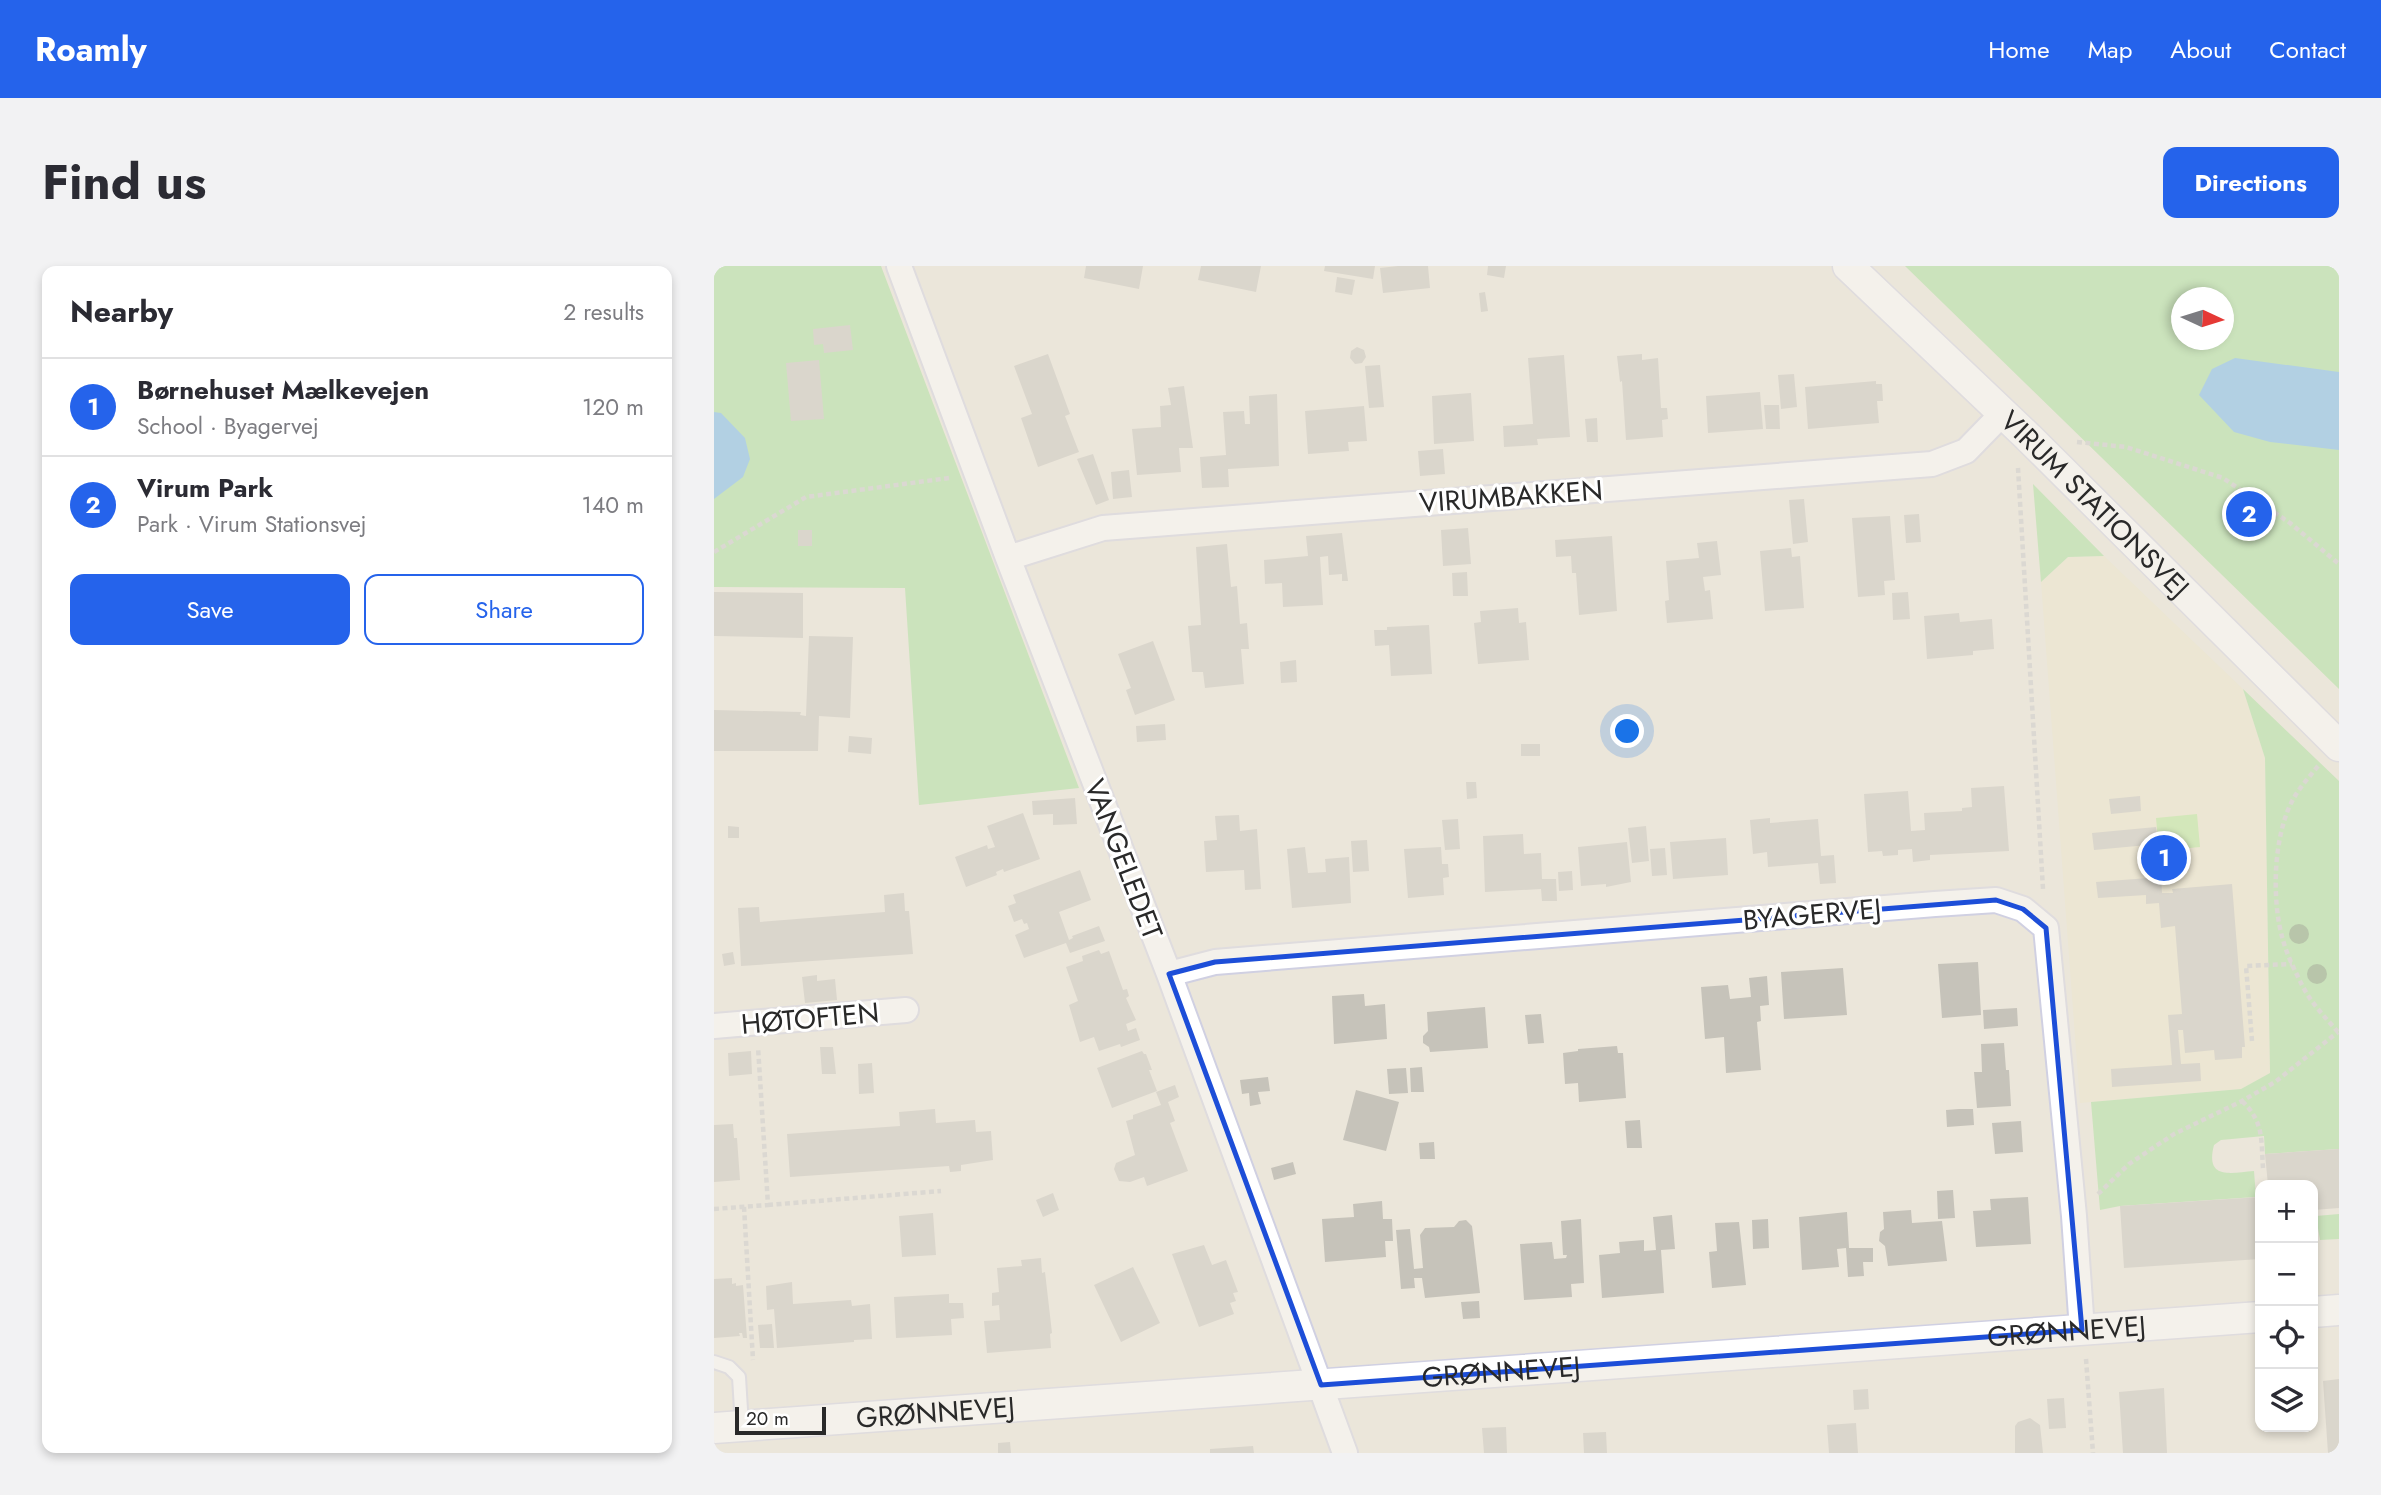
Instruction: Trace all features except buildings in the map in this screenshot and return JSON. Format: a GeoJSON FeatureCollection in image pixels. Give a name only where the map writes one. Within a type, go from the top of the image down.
{"type":"FeatureCollection","features":[{"type":"Feature","properties":{"kind":"street","name":"VANGELEDET"},"geometry":{"type":"LineString","coordinates":[[900,266],[1008,558],[1169,974],[1345,1453]]}},
{"type":"Feature","properties":{"kind":"street","name":"VIRUM STATIONSVEJ"},"geometry":{"type":"LineString","coordinates":[[1848,266],[2028,437],[2337,744]]}},
{"type":"Feature","properties":{"kind":"street","name":"VIRUMBAKKEN"},"geometry":{"type":"LineString","coordinates":[[1008,558],[1103,528],[1932,464],[1966,451],[2002,414]]}},
{"type":"Feature","properties":{"kind":"street","name":"BYAGERVEJ"},"geometry":{"type":"LineString","coordinates":[[1169,974],[1215,962],[1996,900],[2023,909],[2046,928]]}},
{"type":"Feature","properties":{"kind":"street"},"geometry":{"type":"LineString","coordinates":[[2046,928],[2074,1216],[2082,1330]]}},
{"type":"Feature","properties":{"kind":"street","name":"HØTOFTEN"},"geometry":{"type":"LineString","coordinates":[[714,1026],[905,1010]]}},
{"type":"Feature","properties":{"kind":"street"},"geometry":{"type":"LineString","coordinates":[[2318,1312],[2339,1310]]}},
{"type":"Feature","properties":{"kind":"street","name":"GRØNNEVEJ"},"geometry":{"type":"LineString","coordinates":[[728,1427],[2255,1317]]}},
{"type":"Feature","properties":{"kind":"lane","name":"GRØNNEVEJ"},"geometry":{"type":"LineString","coordinates":[[714,1362],[729,1367],[739,1377],[728,1427]]}},
{"type":"Feature","properties":{"kind":"path"},"geometry":{"type":"LineString","coordinates":[[2046,928],[2017,470],[2028,437],[2126,447],[2223,478],[2290,523],[2339,564]]}},
{"type":"Feature","properties":{"kind":"path"},"geometry":{"type":"LineString","coordinates":[[714,552],[806,497],[977,475]]}},
{"type":"Feature","properties":{"kind":"path"},"geometry":{"type":"LineString","coordinates":[[2074,1216],[2129,1164],[2174,1134],[2275,1082],[2339,1032],[2316,1008],[2302,987],[2292,964],[2283,939],[2277,884],[2278,846],[2294,798],[2337,744]]}},
{"type":"Feature","properties":{"kind":"path"},"geometry":{"type":"LineString","coordinates":[[2252,1041],[2246,966],[2292,964]]}},
{"type":"Feature","properties":{"kind":"path"},"geometry":{"type":"LineString","coordinates":[[757,1022],[768,1205]]}},
{"type":"Feature","properties":{"kind":"path"},"geometry":{"type":"LineString","coordinates":[[2242,1101],[2253,1111],[2260,1126],[2263,1168]]}},
{"type":"Feature","properties":{"kind":"path"},"geometry":{"type":"LineString","coordinates":[[714,1209],[941,1191]]}},
{"type":"Feature","properties":{"kind":"path"},"geometry":{"type":"LineString","coordinates":[[744,1207],[754,1371]]}},
{"type":"Feature","properties":{"kind":"path"},"geometry":{"type":"LineString","coordinates":[[2082,1330],[2093,1453]]}},
{"type":"Feature","properties":{"kind":"highlighted area"},"geometry":{"type":"Polygon","coordinates":[[[1996,900],[2023,909],[2046,928],[2082,1330],[1321,1385],[1169,974],[1215,962],[1996,900]]]}},
{"type":"Feature","properties":{"kind":"shaded area"},"geometry":{"type":"Polygon","coordinates":[[[2104,556],[2243,689],[2265,758],[2270,1073],[2241,1089],[2080,1103],[2041,582],[2068,557],[2104,556]]]}},
{"type":"Feature","properties":{"kind":"green space"},"geometry":{"type":"Polygon","coordinates":[[[714,266],[881,266],[1079,788],[919,805],[905,588],[714,587],[714,266]]]}},
{"type":"Feature","properties":{"kind":"green space"},"geometry":{"type":"Polygon","coordinates":[[[1905,266],[2339,266],[2339,689],[1905,266]]]}},
{"type":"Feature","properties":{"kind":"green space"},"geometry":{"type":"Polygon","coordinates":[[[2033,484],[2104,556],[2068,557],[2041,582],[2033,484]]]}},
{"type":"Feature","properties":{"kind":"green space"},"geometry":{"type":"Polygon","coordinates":[[[2243,689],[2339,781],[2339,1149],[2265,1154],[2264,1136],[2221,1140],[2214,1145],[2213,1164],[2222,1172],[2254,1171],[2255,1197],[2120,1206],[2100,1210],[2091,1102],[2241,1089],[2270,1073],[2265,758],[2243,689]]]}},
{"type":"Feature","properties":{"kind":"green space"},"geometry":{"type":"Polygon","coordinates":[[[2197,814],[2200,847],[2159,851],[2156,818],[2197,814]]]}},
{"type":"Feature","properties":{"kind":"green space"},"geometry":{"type":"Polygon","coordinates":[[[2339,1214],[2339,1239],[2320,1240],[2318,1216],[2339,1214]]]}},
{"type":"Feature","properties":{"kind":"water"},"geometry":{"type":"Polygon","coordinates":[[[2235,358],[2339,372],[2339,450],[2270,442],[2234,432],[2199,395],[2212,369],[2235,358]]]}},
{"type":"Feature","properties":{"kind":"water"},"geometry":{"type":"Polygon","coordinates":[[[714,412],[721,413],[745,438],[750,459],[743,477],[714,499],[714,412]]]}},
{"type":"Feature","properties":{"kind":"place","name":"Virum Park"},"geometry":{"type":"Point","coordinates":[2249,514]}},
{"type":"Feature","properties":{"kind":"place","name":"Børnehuset Mælkevejen"},"geometry":{"type":"Point","coordinates":[2164,858]}}]}
